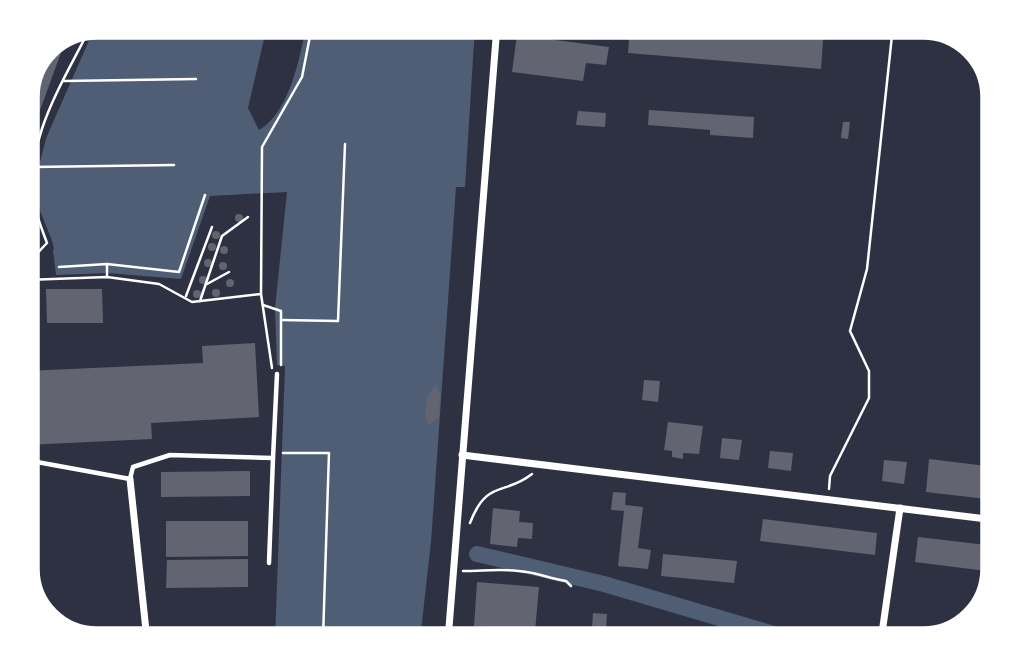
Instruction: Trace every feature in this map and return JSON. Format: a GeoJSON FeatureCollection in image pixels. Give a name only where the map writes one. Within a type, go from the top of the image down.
{"type":"FeatureCollection","features":[{"type":"Feature","properties":{"kind":"street"},"geometry":{"type":"LineString","coordinates":[[449,628],[496,38]]}},
{"type":"Feature","properties":{"kind":"street"},"geometry":{"type":"LineString","coordinates":[[462,455],[982,518]]}},
{"type":"Feature","properties":{"kind":"street"},"geometry":{"type":"LineString","coordinates":[[130,479],[146,628]]}},
{"type":"Feature","properties":{"kind":"street"},"geometry":{"type":"LineString","coordinates":[[883,628],[900,508]]}},
{"type":"Feature","properties":{"kind":"lane"},"geometry":{"type":"LineString","coordinates":[[269,563],[277,374]]}},
{"type":"Feature","properties":{"kind":"lane"},"geometry":{"type":"LineString","coordinates":[[39,462],[130,479],[133,467],[170,455],[273,458]]}},
{"type":"Feature","properties":{"kind":"path"},"geometry":{"type":"LineString","coordinates":[[277,374],[270,364],[261,294],[262,147],[302,77],[310,38]]}},
{"type":"Feature","properties":{"kind":"path"},"geometry":{"type":"LineString","coordinates":[[827,500],[830,476],[869,398],[869,371],[850,331],[867,270],[892,38]]}},
{"type":"Feature","properties":{"kind":"path"},"geometry":{"type":"LineString","coordinates":[[39,140],[84,41]]}},
{"type":"Feature","properties":{"kind":"path"},"geometry":{"type":"LineString","coordinates":[[64,81],[196,79]]}},
{"type":"Feature","properties":{"kind":"path"},"geometry":{"type":"LineString","coordinates":[[281,320],[338,321],[345,144]]}},
{"type":"Feature","properties":{"kind":"path"},"geometry":{"type":"LineString","coordinates":[[39,167],[174,165]]}},
{"type":"Feature","properties":{"kind":"path"},"geometry":{"type":"LineString","coordinates":[[59,267],[107,264],[179,272],[205,195]]}},
{"type":"Feature","properties":{"kind":"path"},"geometry":{"type":"LineString","coordinates":[[201,301],[222,236],[248,217]]}},
{"type":"Feature","properties":{"kind":"path"},"geometry":{"type":"LineString","coordinates":[[39,219],[47,243],[39,251]]}},
{"type":"Feature","properties":{"kind":"path"},"geometry":{"type":"LineString","coordinates":[[186,296],[212,227]]}},
{"type":"Feature","properties":{"kind":"path"},"geometry":{"type":"LineString","coordinates":[[107,264],[107,277]]}},
{"type":"Feature","properties":{"kind":"path"},"geometry":{"type":"LineString","coordinates":[[207,284],[229,272]]}},
{"type":"Feature","properties":{"kind":"path"},"geometry":{"type":"LineString","coordinates":[[39,280],[107,277],[159,284],[186,296],[192,302],[261,294]]}},
{"type":"Feature","properties":{"kind":"path"},"geometry":{"type":"LineString","coordinates":[[263,305],[281,311],[281,365]]}},
{"type":"Feature","properties":{"kind":"path"},"geometry":{"type":"LineString","coordinates":[[281,453],[329,453],[323,628]]}},
{"type":"Feature","properties":{"kind":"path"},"geometry":{"type":"LineString","coordinates":[[455,545],[485,497],[501,486],[523,481],[543,466]]}},
{"type":"Feature","properties":{"kind":"path"},"geometry":{"type":"LineString","coordinates":[[453,569],[529,572],[547,579],[566,581],[571,586]]}},
{"type":"Feature","properties":{"kind":"water"},"geometry":{"type":"Polygon","coordinates":[[[264,38],[248,108],[259,130],[278,111],[292,84],[303,38],[474,38],[465,187],[456,187],[431,542],[421,628],[275,628],[285,366],[277,365],[275,308],[287,192],[210,196],[181,279],[107,273],[56,275],[52,241],[39,208],[39,165],[46,138],[90,39],[264,38]]]}},
{"type":"Feature","properties":{"kind":"pier"},"geometry":{"type":"Polygon","coordinates":[[[88,40],[46,138],[39,165],[42,137],[88,40]]]}},
{"type":"Feature","properties":{"kind":"pier"},"geometry":{"type":"Polygon","coordinates":[[[39,208],[52,241],[54,249],[50,250],[39,218],[39,208]]]}},
{"type":"Feature","properties":{"kind":"building"},"geometry":{"type":"Polygon","coordinates":[[[517,38],[540,38],[609,47],[606,65],[586,63],[583,81],[512,72],[517,38]]]}},
{"type":"Feature","properties":{"kind":"building"},"geometry":{"type":"Polygon","coordinates":[[[629,38],[823,38],[821,69],[628,53],[629,38]]]}},
{"type":"Feature","properties":{"kind":"building"},"geometry":{"type":"Polygon","coordinates":[[[62,51],[39,113],[43,75],[48,65],[62,51]]]}},
{"type":"Feature","properties":{"kind":"building"},"geometry":{"type":"Polygon","coordinates":[[[649,110],[754,117],[753,138],[710,135],[710,130],[648,125],[649,110]]]}},
{"type":"Feature","properties":{"kind":"building"},"geometry":{"type":"Polygon","coordinates":[[[578,111],[606,113],[605,127],[576,125],[578,111]]]}},
{"type":"Feature","properties":{"kind":"building"},"geometry":{"type":"Polygon","coordinates":[[[843,122],[850,122],[848,139],[841,138],[843,122]]]}},
{"type":"Feature","properties":{"kind":"building"},"geometry":{"type":"Polygon","coordinates":[[[239,214],[243,218],[239,222],[235,218],[239,214]]]}},
{"type":"Feature","properties":{"kind":"building"},"geometry":{"type":"Polygon","coordinates":[[[216,231],[220,235],[216,239],[212,235],[216,231]]]}},
{"type":"Feature","properties":{"kind":"building"},"geometry":{"type":"Polygon","coordinates":[[[212,243],[216,247],[212,251],[208,247],[212,243]]]}},
{"type":"Feature","properties":{"kind":"building"},"geometry":{"type":"Polygon","coordinates":[[[224,246],[228,250],[224,254],[220,250],[224,246]]]}},
{"type":"Feature","properties":{"kind":"building"},"geometry":{"type":"Polygon","coordinates":[[[208,259],[212,263],[208,267],[204,263],[208,259]]]}},
{"type":"Feature","properties":{"kind":"building"},"geometry":{"type":"Polygon","coordinates":[[[223,262],[227,266],[223,270],[219,266],[223,262]]]}},
{"type":"Feature","properties":{"kind":"building"},"geometry":{"type":"Polygon","coordinates":[[[203,276],[207,280],[203,284],[199,280],[203,276]]]}},
{"type":"Feature","properties":{"kind":"building"},"geometry":{"type":"Polygon","coordinates":[[[230,279],[234,283],[230,287],[226,283],[230,279]]]}},
{"type":"Feature","properties":{"kind":"building"},"geometry":{"type":"Polygon","coordinates":[[[46,289],[102,289],[103,323],[47,323],[46,289]]]}},
{"type":"Feature","properties":{"kind":"building"},"geometry":{"type":"Polygon","coordinates":[[[216,289],[220,293],[216,297],[212,293],[216,289]]]}},
{"type":"Feature","properties":{"kind":"building"},"geometry":{"type":"Polygon","coordinates":[[[197,290],[201,294],[197,298],[193,294],[197,290]]]}},
{"type":"Feature","properties":{"kind":"building"},"geometry":{"type":"Polygon","coordinates":[[[255,343],[259,417],[151,423],[152,439],[39,444],[39,370],[203,363],[202,346],[255,343]]]}},
{"type":"Feature","properties":{"kind":"building"},"geometry":{"type":"Polygon","coordinates":[[[644,380],[660,381],[658,402],[642,400],[644,380]]]}},
{"type":"Feature","properties":{"kind":"building"},"geometry":{"type":"Polygon","coordinates":[[[435,385],[440,393],[439,417],[429,425],[425,416],[427,398],[435,385]]]}},
{"type":"Feature","properties":{"kind":"building"},"geometry":{"type":"Polygon","coordinates":[[[668,422],[703,426],[699,454],[683,453],[683,459],[672,457],[672,451],[664,450],[668,422]]]}},
{"type":"Feature","properties":{"kind":"building"},"geometry":{"type":"Polygon","coordinates":[[[722,438],[742,440],[739,460],[720,458],[722,438]]]}},
{"type":"Feature","properties":{"kind":"building"},"geometry":{"type":"Polygon","coordinates":[[[770,451],[793,453],[791,471],[768,468],[770,451]]]}},
{"type":"Feature","properties":{"kind":"building"},"geometry":{"type":"Polygon","coordinates":[[[929,459],[982,465],[982,498],[926,492],[929,459]]]}},
{"type":"Feature","properties":{"kind":"building"},"geometry":{"type":"Polygon","coordinates":[[[884,460],[907,462],[904,484],[882,481],[884,460]]]}},
{"type":"Feature","properties":{"kind":"building"},"geometry":{"type":"Polygon","coordinates":[[[250,471],[250,496],[161,497],[161,472],[250,471]]]}},
{"type":"Feature","properties":{"kind":"building"},"geometry":{"type":"Polygon","coordinates":[[[613,492],[626,493],[625,505],[643,507],[638,548],[651,550],[648,569],[618,566],[624,511],[611,510],[613,492]]]}},
{"type":"Feature","properties":{"kind":"building"},"geometry":{"type":"Polygon","coordinates":[[[493,508],[520,511],[519,522],[533,523],[532,539],[518,538],[517,547],[490,544],[493,508]]]}},
{"type":"Feature","properties":{"kind":"building"},"geometry":{"type":"Polygon","coordinates":[[[763,519],[877,533],[875,555],[760,541],[763,519]]]}},
{"type":"Feature","properties":{"kind":"building"},"geometry":{"type":"Polygon","coordinates":[[[166,521],[248,521],[248,556],[166,557],[166,521]]]}},
{"type":"Feature","properties":{"kind":"building"},"geometry":{"type":"Polygon","coordinates":[[[918,537],[982,544],[982,570],[915,562],[918,537]]]}},
{"type":"Feature","properties":{"kind":"building"},"geometry":{"type":"Polygon","coordinates":[[[663,554],[737,561],[734,583],[661,576],[663,554]]]}},
{"type":"Feature","properties":{"kind":"building"},"geometry":{"type":"Polygon","coordinates":[[[248,559],[248,587],[166,588],[167,560],[248,559]]]}},
{"type":"Feature","properties":{"kind":"building"},"geometry":{"type":"Polygon","coordinates":[[[477,582],[539,587],[535,628],[474,626],[477,582]]]}},
{"type":"Feature","properties":{"kind":"building"},"geometry":{"type":"Polygon","coordinates":[[[593,613],[607,614],[606,628],[592,628],[593,613]]]}},
{"type":"Feature","properties":{"kind":"waterway"},"geometry":{"type":"LineString","coordinates":[[477,554],[604,584],[753,628]]}}]}
